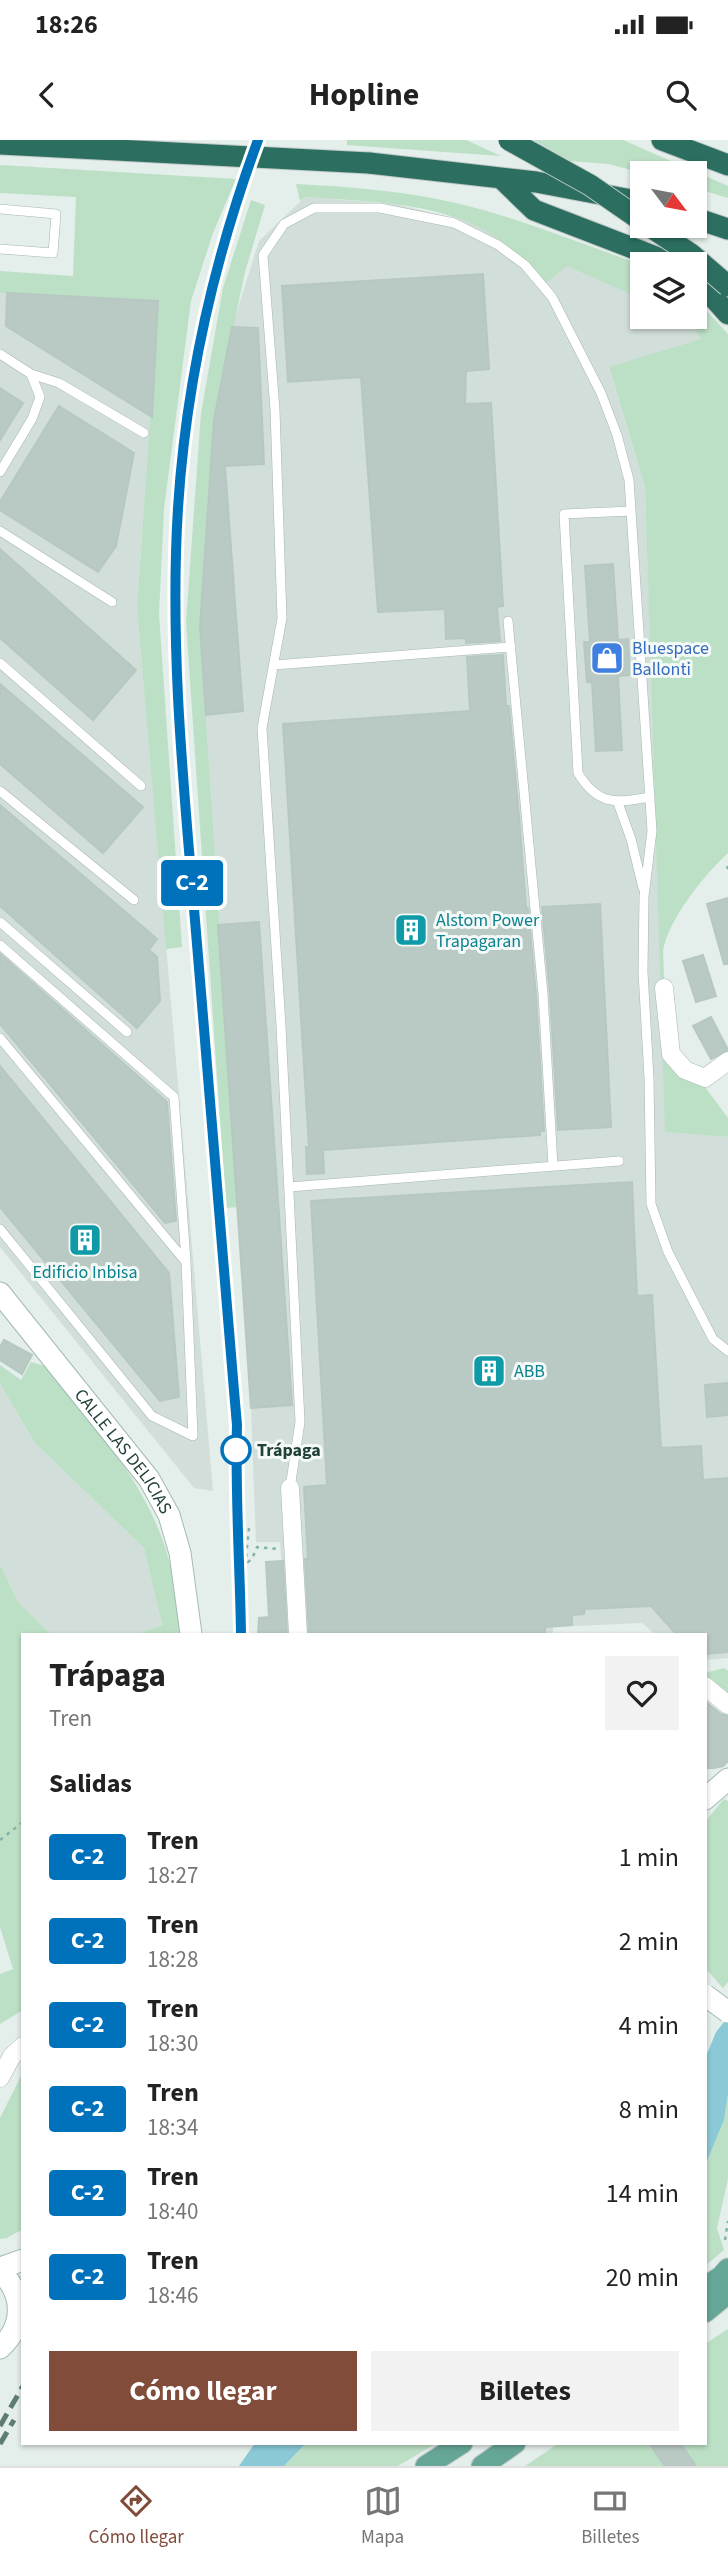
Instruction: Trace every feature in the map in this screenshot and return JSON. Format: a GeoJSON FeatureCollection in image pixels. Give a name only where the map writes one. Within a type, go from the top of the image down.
{"type":"FeatureCollection","features":[{"type":"Feature","properties":{"kind":"highway"},"geometry":{"type":"LineString","coordinates":[[509,140],[590,185],[630,213]]}},
{"type":"Feature","properties":{"kind":"highway"},"geometry":{"type":"LineString","coordinates":[[663,140],[728,165]]}},
{"type":"Feature","properties":{"kind":"highway"},"geometry":{"type":"LineString","coordinates":[[0,144],[369,163],[536,181],[630,200]]}},
{"type":"Feature","properties":{"kind":"highway"},"geometry":{"type":"LineString","coordinates":[[501,178],[534,210],[643,252]]}},
{"type":"Feature","properties":{"kind":"highway"},"geometry":{"type":"LineString","coordinates":[[707,222],[728,229]]}},
{"type":"Feature","properties":{"kind":"highway"},"geometry":{"type":"LineString","coordinates":[[707,226],[728,241]]}},
{"type":"Feature","properties":{"kind":"highway"},"geometry":{"type":"LineString","coordinates":[[659,238],[672,252]]}},
{"type":"Feature","properties":{"kind":"highway"},"geometry":{"type":"LineString","coordinates":[[666,238],[691,254],[728,285]]}},
{"type":"Feature","properties":{"kind":"highway"},"geometry":{"type":"LineString","coordinates":[[707,279],[728,285]]}},
{"type":"Feature","properties":{"kind":"highway"},"geometry":{"type":"LineString","coordinates":[[707,289],[728,314]]}},
{"type":"Feature","properties":{"kind":"main road"},"geometry":{"type":"LineString","coordinates":[[707,2286],[728,2269]]}},
{"type":"Feature","properties":{"kind":"main road"},"geometry":{"type":"LineString","coordinates":[[707,2310],[728,2293]]}},
{"type":"Feature","properties":{"kind":"main road"},"geometry":{"type":"LineString","coordinates":[[426,2466],[459,2445]]}},
{"type":"Feature","properties":{"kind":"main road"},"geometry":{"type":"LineString","coordinates":[[482,2466],[512,2445]]}},
{"type":"Feature","properties":{"kind":"street"},"geometry":{"type":"LineString","coordinates":[[664,988],[671,1054],[685,1070],[705,1078],[728,1061]]}},
{"type":"Feature","properties":{"kind":"street","name":"CALLE LAS DELICIAS"},"geometry":{"type":"LineString","coordinates":[[0,1293],[149,1479],[169,1515],[180,1553],[191,1633]]}},
{"type":"Feature","properties":{"kind":"street"},"geometry":{"type":"LineString","coordinates":[[290,1488],[298,1633]]}},
{"type":"Feature","properties":{"kind":"street"},"geometry":{"type":"LineString","coordinates":[[707,1688],[728,1704]]}},
{"type":"Feature","properties":{"kind":"street"},"geometry":{"type":"LineString","coordinates":[[707,1996],[728,2012]]}},
{"type":"Feature","properties":{"kind":"street"},"geometry":{"type":"LineString","coordinates":[[0,2078],[12,2056],[21,2048]]}},
{"type":"Feature","properties":{"kind":"street"},"geometry":{"type":"LineString","coordinates":[[0,2348],[12,2336],[18,2322],[19,2307],[16,2292],[0,2269],[21,2261]]}},
{"type":"Feature","properties":{"kind":"lane"},"geometry":{"type":"LineString","coordinates":[[290,1488],[300,1422],[262,728],[282,618],[275,410],[264,255],[284,224],[314,208],[380,208],[454,223],[498,245],[525,265],[552,297],[601,393],[629,480],[650,797],[652,831],[644,896],[643,972],[649,1078],[651,1204],[668,1252],[713,1339],[728,1351]]}},
{"type":"Feature","properties":{"kind":"lane"},"geometry":{"type":"LineString","coordinates":[[0,209],[56,214],[53,253],[0,249]]}},
{"type":"Feature","properties":{"kind":"lane"},"geometry":{"type":"LineString","coordinates":[[0,354],[31,374],[59,383],[144,433]]}},
{"type":"Feature","properties":{"kind":"lane"},"geometry":{"type":"LineString","coordinates":[[0,471],[32,419],[40,397],[31,374]]}},
{"type":"Feature","properties":{"kind":"lane"},"geometry":{"type":"LineString","coordinates":[[631,510],[564,514],[578,773],[587,787],[618,803],[650,797]]}},
{"type":"Feature","properties":{"kind":"lane"},"geometry":{"type":"LineString","coordinates":[[0,531],[112,602]]}},
{"type":"Feature","properties":{"kind":"lane"},"geometry":{"type":"LineString","coordinates":[[508,621],[543,994],[553,1166]]}},
{"type":"Feature","properties":{"kind":"lane"},"geometry":{"type":"LineString","coordinates":[[274,664],[510,647]]}},
{"type":"Feature","properties":{"kind":"lane"},"geometry":{"type":"LineString","coordinates":[[0,663],[141,786]]}},
{"type":"Feature","properties":{"kind":"lane"},"geometry":{"type":"LineString","coordinates":[[0,791],[134,900]]}},
{"type":"Feature","properties":{"kind":"lane"},"geometry":{"type":"LineString","coordinates":[[618,803],[631,839],[644,896]]}},
{"type":"Feature","properties":{"kind":"lane"},"geometry":{"type":"LineString","coordinates":[[0,922],[127,1032]]}},
{"type":"Feature","properties":{"kind":"lane"},"geometry":{"type":"LineString","coordinates":[[0,945],[174,1097],[186,1262],[193,1436],[152,1416],[0,1229]]}},
{"type":"Feature","properties":{"kind":"lane"},"geometry":{"type":"LineString","coordinates":[[0,1038],[186,1262]]}},
{"type":"Feature","properties":{"kind":"lane"},"geometry":{"type":"LineString","coordinates":[[289,1187],[619,1161]]}},
{"type":"Feature","properties":{"kind":"path"},"geometry":{"type":"LineString","coordinates":[[249,1528],[247,1562],[252,1559],[257,1547],[293,1549]]}},
{"type":"Feature","properties":{"kind":"path"},"geometry":{"type":"LineString","coordinates":[[0,1840],[21,1824]]}},
{"type":"Feature","properties":{"kind":"path"},"geometry":{"type":"LineString","coordinates":[[724,2240],[728,2221]]}},
{"type":"Feature","properties":{"kind":"shaded area"},"geometry":{"type":"Polygon","coordinates":[[[305,197],[396,204],[504,231],[630,282],[630,329],[696,329],[702,339],[609,368],[645,487],[666,1132],[728,1137],[728,1658],[707,1660],[707,1633],[654,1633],[642,1623],[553,1627],[553,1633],[287,1633],[280,1542],[256,1542],[251,1408],[200,626],[214,420],[232,327],[259,241],[305,197]]]}},
{"type":"Feature","properties":{"kind":"shaded area"},"geometry":{"type":"Polygon","coordinates":[[[0,293],[158,301],[137,608],[213,1491],[194,1488],[0,1247],[0,293]]]}},
{"type":"Feature","properties":{"kind":"shaded area"},"geometry":{"type":"Polygon","coordinates":[[[0,1384],[35,1443],[144,1548],[162,1625],[140,1633],[50,1633],[18,1602],[0,1564],[0,1384]]]}},
{"type":"Feature","properties":{"kind":"green space"},"geometry":{"type":"Polygon","coordinates":[[[347,140],[466,140],[501,156],[347,145],[347,140]]]}},
{"type":"Feature","properties":{"kind":"green space"},"geometry":{"type":"Polygon","coordinates":[[[533,140],[623,140],[671,161],[630,161],[630,170],[609,164],[570,161],[533,140]]]}},
{"type":"Feature","properties":{"kind":"green space"},"geometry":{"type":"Polygon","coordinates":[[[0,165],[236,179],[213,233],[191,301],[164,509],[159,614],[182,947],[166,949],[137,608],[158,301],[0,293],[0,271],[73,276],[76,197],[0,193],[0,165]]]}},
{"type":"Feature","properties":{"kind":"green space"},"geometry":{"type":"Polygon","coordinates":[[[707,177],[728,186],[728,198],[707,192],[707,177]]]}},
{"type":"Feature","properties":{"kind":"green space"},"geometry":{"type":"Polygon","coordinates":[[[296,184],[399,193],[483,210],[630,261],[630,294],[567,266],[546,283],[503,242],[458,218],[382,203],[305,197],[300,201],[296,184]]]}},
{"type":"Feature","properties":{"kind":"green space"},"geometry":{"type":"Polygon","coordinates":[[[251,200],[265,205],[245,272],[214,419],[200,626],[238,1207],[226,1208],[186,622],[201,413],[223,288],[251,200]]]}},
{"type":"Feature","properties":{"kind":"green space"},"geometry":{"type":"Polygon","coordinates":[[[707,311],[728,334],[728,853],[708,873],[679,912],[663,951],[667,1057],[702,1083],[728,1118],[728,1137],[665,1132],[645,487],[609,367],[701,339],[695,329],[707,329],[707,311]]]}},
{"type":"Feature","properties":{"kind":"green space"},"geometry":{"type":"Polygon","coordinates":[[[31,1362],[45,1366],[96,1428],[138,1488],[167,1553],[176,1591],[180,1633],[140,1633],[162,1625],[144,1548],[35,1443],[0,1384],[0,1365],[21,1380],[31,1362]]]}},
{"type":"Feature","properties":{"kind":"green space"},"geometry":{"type":"Polygon","coordinates":[[[0,1564],[18,1602],[50,1633],[21,1633],[21,2011],[0,2024],[0,1974],[13,1969],[0,1927],[0,1564]]]}},
{"type":"Feature","properties":{"kind":"green space"},"geometry":{"type":"Polygon","coordinates":[[[724,1668],[728,1671],[728,1695],[707,1678],[707,1672],[724,1668]]]}},
{"type":"Feature","properties":{"kind":"green space"},"geometry":{"type":"Polygon","coordinates":[[[724,1799],[728,1801],[728,1982],[723,1988],[707,1970],[707,1820],[724,1799]]]}},
{"type":"Feature","properties":{"kind":"green space"},"geometry":{"type":"Polygon","coordinates":[[[21,2076],[21,2230],[0,2239],[0,2118],[21,2076]]]}},
{"type":"Feature","properties":{"kind":"green space"},"geometry":{"type":"Polygon","coordinates":[[[728,2094],[728,2179],[717,2228],[724,2250],[707,2264],[707,2161],[724,2120],[728,2094]]]}},
{"type":"Feature","properties":{"kind":"green space"},"geometry":{"type":"Polygon","coordinates":[[[728,2329],[728,2466],[525,2466],[556,2445],[707,2445],[707,2343],[728,2329]]]}},
{"type":"Feature","properties":{"kind":"green space"},"geometry":{"type":"Polygon","coordinates":[[[304,2445],[434,2445],[398,2466],[284,2466],[304,2445]]]}},
{"type":"Feature","properties":{"kind":"water"},"geometry":{"type":"Polygon","coordinates":[[[728,2017],[728,2094],[724,2120],[707,2161],[707,2054],[716,2032],[728,2017]]]}},
{"type":"Feature","properties":{"kind":"water"},"geometry":{"type":"Polygon","coordinates":[[[254,2445],[304,2445],[284,2466],[239,2466],[254,2445]]]}},
{"type":"Feature","properties":{"kind":"building"},"geometry":{"type":"Polygon","coordinates":[[[483,274],[489,369],[466,371],[465,404],[491,403],[503,606],[497,607],[500,641],[466,643],[466,638],[446,639],[445,609],[378,612],[361,377],[288,382],[282,286],[483,274]]]}},
{"type":"Feature","properties":{"kind":"building"},"geometry":{"type":"Polygon","coordinates":[[[7,293],[158,301],[152,417],[6,326],[7,293]]]}},
{"type":"Feature","properties":{"kind":"building"},"geometry":{"type":"Polygon","coordinates":[[[232,327],[258,328],[264,464],[225,466],[243,711],[206,715],[200,626],[214,420],[232,327]]]}},
{"type":"Feature","properties":{"kind":"building"},"geometry":{"type":"Polygon","coordinates":[[[0,388],[23,403],[0,440],[0,388]]]}},
{"type":"Feature","properties":{"kind":"building"},"geometry":{"type":"Polygon","coordinates":[[[59,406],[134,453],[116,546],[98,572],[0,510],[0,502],[59,406]]]}},
{"type":"Feature","properties":{"kind":"building"},"geometry":{"type":"Polygon","coordinates":[[[0,549],[136,670],[93,720],[0,638],[0,549]]]}},
{"type":"Feature","properties":{"kind":"building","name":"Bluespace Ballonti"},"geometry":{"type":"Polygon","coordinates":[[[613,564],[618,640],[628,639],[630,675],[618,676],[622,750],[596,751],[592,682],[587,682],[584,642],[590,642],[585,566],[613,564]]]}},
{"type":"Feature","properties":{"kind":"building","name":"Alstom Power Trapagaran"},"geometry":{"type":"Polygon","coordinates":[[[503,655],[536,995],[544,1131],[540,1131],[540,1135],[323,1150],[324,1173],[307,1174],[306,1147],[309,1147],[283,724],[470,711],[467,657],[503,655]]]}},
{"type":"Feature","properties":{"kind":"building"},"geometry":{"type":"Polygon","coordinates":[[[0,684],[143,807],[103,853],[0,764],[0,684]]]}},
{"type":"Feature","properties":{"kind":"building"},"geometry":{"type":"Polygon","coordinates":[[[0,805],[157,939],[149,950],[157,957],[160,1001],[137,1028],[0,906],[0,805]]]}},
{"type":"Feature","properties":{"kind":"building"},"geometry":{"type":"Polygon","coordinates":[[[728,898],[728,964],[724,964],[707,904],[728,898]]]}},
{"type":"Feature","properties":{"kind":"building"},"geometry":{"type":"Polygon","coordinates":[[[600,904],[611,1127],[558,1130],[542,907],[600,904]]]}},
{"type":"Feature","properties":{"kind":"building"},"geometry":{"type":"Polygon","coordinates":[[[259,922],[292,1405],[251,1408],[218,925],[259,922]]]}},
{"type":"Feature","properties":{"kind":"building"},"geometry":{"type":"Polygon","coordinates":[[[0,954],[167,1102],[176,1221],[165,1223],[0,1024],[0,954]]]}},
{"type":"Feature","properties":{"kind":"building"},"geometry":{"type":"Polygon","coordinates":[[[703,955],[716,996],[696,1002],[683,961],[703,955]]]}},
{"type":"Feature","properties":{"kind":"building"},"geometry":{"type":"Polygon","coordinates":[[[711,1017],[728,1050],[711,1059],[693,1026],[711,1017]]]}},
{"type":"Feature","properties":{"kind":"building","name":"Edificio Inbisa"},"geometry":{"type":"Polygon","coordinates":[[[0,1066],[169,1273],[179,1397],[160,1401],[0,1207],[0,1066]]]}},
{"type":"Feature","properties":{"kind":"building","name":"ABB"},"geometry":{"type":"Polygon","coordinates":[[[632,1182],[637,1296],[652,1295],[661,1448],[701,1446],[703,1480],[728,1478],[728,1652],[707,1654],[707,1633],[675,1633],[651,1606],[585,1609],[584,1614],[572,1615],[572,1625],[545,1627],[545,1633],[309,1633],[304,1487],[327,1485],[311,1201],[632,1182]]]}},
{"type":"Feature","properties":{"kind":"building"},"geometry":{"type":"Polygon","coordinates":[[[4,1340],[32,1355],[22,1374],[0,1360],[0,1347],[4,1340]]]}},
{"type":"Feature","properties":{"kind":"building"},"geometry":{"type":"Polygon","coordinates":[[[728,1383],[728,1415],[707,1417],[705,1385],[728,1383]]]}},
{"type":"Feature","properties":{"kind":"building"},"geometry":{"type":"Polygon","coordinates":[[[283,1561],[287,1633],[258,1633],[259,1618],[269,1617],[266,1562],[283,1561]]]}},
{"type":"Feature","properties":{"kind":"building"},"geometry":{"type":"Polygon","coordinates":[[[707,1703],[728,1716],[728,1761],[723,1766],[707,1768],[707,1703]]]}},
{"type":"Feature","properties":{"kind":"building"},"geometry":{"type":"Polygon","coordinates":[[[650,2445],[681,2445],[696,2466],[665,2466],[650,2445]]]}},
{"type":"Feature","properties":{"kind":"railway"},"geometry":{"type":"LineString","coordinates":[[241,1633],[237,1425],[189,840],[176,606],[181,487],[196,369],[221,254],[257,140]]}},
{"type":"Feature","properties":{"kind":"railway"},"geometry":{"type":"LineString","coordinates":[[0,2426],[21,2389]]}},
{"type":"Feature","properties":{"kind":"railway"},"geometry":{"type":"LineString","coordinates":[[0,2444],[14,2420]]}},
{"type":"Feature","properties":{"kind":"train","name":"C-2"},"geometry":{"type":"LineString","coordinates":[[241,1633],[239,1523],[235,1477],[237,1425],[188,837],[176,610],[178,508],[188,411],[200,341],[235,201],[258,140]]}},
{"type":"Feature","properties":{"kind":"place","name":"Bluespace Ballonti"},"geometry":{"type":"Point","coordinates":[607,658]}},
{"type":"Feature","properties":{"kind":"place","name":"Alstom Power Trapagaran"},"geometry":{"type":"Point","coordinates":[411,930]}},
{"type":"Feature","properties":{"kind":"place","name":"Edificio Inbisa"},"geometry":{"type":"Point","coordinates":[85,1240]}},
{"type":"Feature","properties":{"kind":"place","name":"ABB"},"geometry":{"type":"Point","coordinates":[489,1371]}},
{"type":"Feature","properties":{"kind":"place","name":"Trápaga"},"geometry":{"type":"Point","coordinates":[236,1450]}}]}
